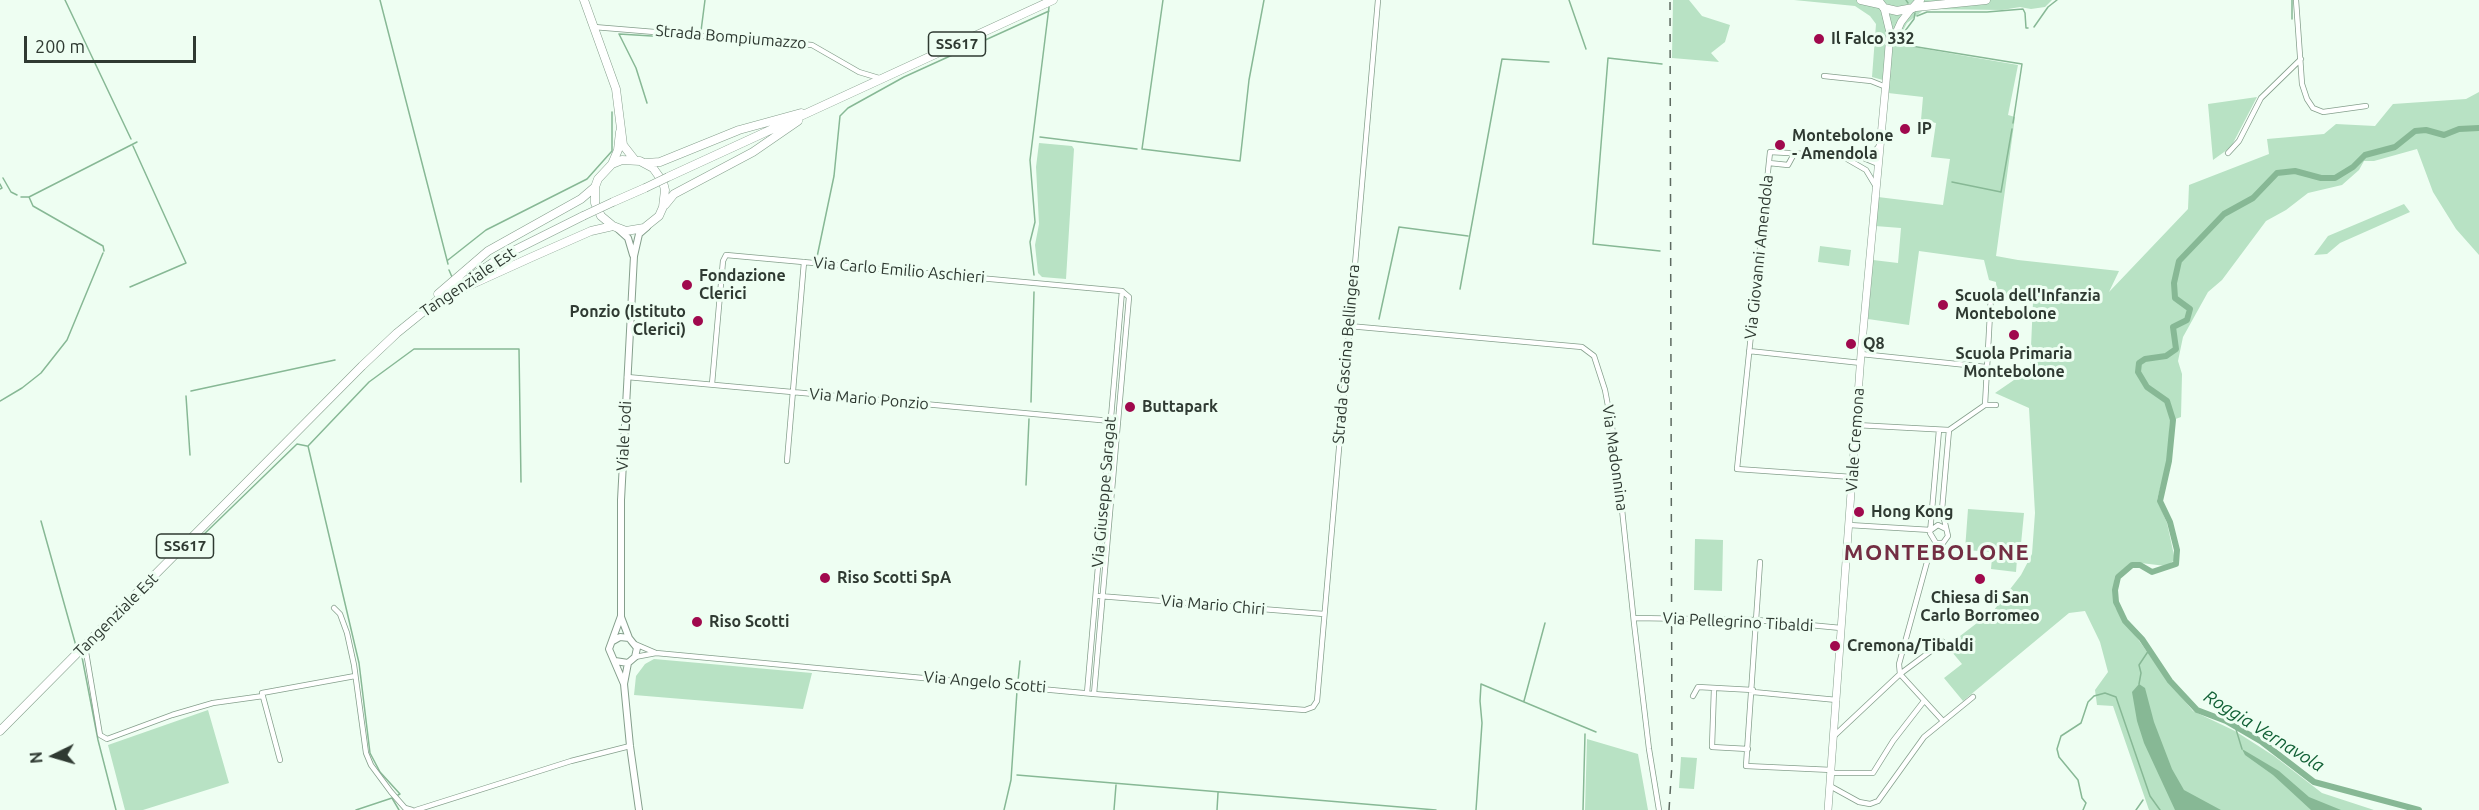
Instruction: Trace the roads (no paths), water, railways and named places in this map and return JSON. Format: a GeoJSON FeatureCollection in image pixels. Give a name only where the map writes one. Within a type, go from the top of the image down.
{"type":"FeatureCollection","features":[{"type":"Feature","properties":{"kind":"main road"},"geometry":{"type":"LineString","coordinates":[[584,0],[616,89],[623,145],[634,159]]}},
{"type":"Feature","properties":{"kind":"main road","name":"Tangenziale Est"},"geometry":{"type":"LineString","coordinates":[[0,731],[368,360],[420,313],[472,276],[530,241],[1053,0]]}},
{"type":"Feature","properties":{"kind":"main road"},"geometry":{"type":"LineString","coordinates":[[1861,0],[1897,11],[1915,5],[1986,0]]}},
{"type":"Feature","properties":{"kind":"main road","name":"Viale Cremona"},"geometry":{"type":"LineString","coordinates":[[1828,810],[1860,363],[1890,33],[1880,4]]}},
{"type":"Feature","properties":{"kind":"main road","name":"Viale Cremona"},"geometry":{"type":"LineString","coordinates":[[1887,71],[1892,40],[1915,5]]}},
{"type":"Feature","properties":{"kind":"main road"},"geometry":{"type":"LineString","coordinates":[[646,163],[660,162],[739,130],[796,113],[809,112]]}},
{"type":"Feature","properties":{"kind":"main road"},"geometry":{"type":"LineString","coordinates":[[368,360],[384,351],[437,305],[468,286],[591,231],[615,227],[635,230],[652,223],[674,194],[753,152],[809,112]]}},
{"type":"Feature","properties":{"kind":"main road"},"geometry":{"type":"LineString","coordinates":[[612,164],[618,150],[621,132]]}},
{"type":"Feature","properties":{"kind":"main road"},"geometry":{"type":"LineString","coordinates":[[368,360],[382,341],[488,251],[581,199],[595,188],[603,171],[612,164],[634,159],[653,168],[663,182],[665,190],[663,207]]}},
{"type":"Feature","properties":{"kind":"main road"},"geometry":{"type":"LineString","coordinates":[[595,188],[597,210],[615,227]]}},
{"type":"Feature","properties":{"kind":"street","name":"Strada Cascina Bellingera"},"geometry":{"type":"LineString","coordinates":[[1313,707],[1317,701],[1378,0]]}},
{"type":"Feature","properties":{"kind":"street"},"geometry":{"type":"LineString","coordinates":[[2296,0],[2302,84],[2307,99],[2313,108],[2329,112],[2366,106]]}},
{"type":"Feature","properties":{"kind":"street","name":"Strada Bompiumazzo"},"geometry":{"type":"LineString","coordinates":[[594,27],[812,45],[859,72],[882,79]]}},
{"type":"Feature","properties":{"kind":"street"},"geometry":{"type":"LineString","coordinates":[[2228,153],[2239,141],[2261,98],[2301,59]]}},
{"type":"Feature","properties":{"kind":"street"},"geometry":{"type":"LineString","coordinates":[[859,72],[864,82],[861,88]]}},
{"type":"Feature","properties":{"kind":"street"},"geometry":{"type":"LineString","coordinates":[[1824,76],[1871,81],[1886,87]]}},
{"type":"Feature","properties":{"kind":"street"},"geometry":{"type":"LineString","coordinates":[[1864,158],[1873,153],[1881,142]]}},
{"type":"Feature","properties":{"kind":"street","name":"Via Giovanni Amendola"},"geometry":{"type":"LineString","coordinates":[[1852,477],[1737,469],[1770,152],[1864,158],[1878,165]]}},
{"type":"Feature","properties":{"kind":"street","name":"Via Giovanni Amendola"},"geometry":{"type":"LineString","coordinates":[[1769,163],[1788,165],[1794,154]]}},
{"type":"Feature","properties":{"kind":"street","name":"Via Giovanni Amendola"},"geometry":{"type":"LineString","coordinates":[[1842,157],[1853,161],[1866,171],[1876,188]]}},
{"type":"Feature","properties":{"kind":"street"},"geometry":{"type":"LineString","coordinates":[[1866,171],[1878,165]]}},
{"type":"Feature","properties":{"kind":"street","name":"Viale Lodi"},"geometry":{"type":"LineString","coordinates":[[613,641],[621,616],[621,500],[634,256],[639,234],[652,223]]}},
{"type":"Feature","properties":{"kind":"street"},"geometry":{"type":"LineString","coordinates":[[615,227],[628,238],[634,256]]}},
{"type":"Feature","properties":{"kind":"street","name":"Via Carlo Emilio Aschieri"},"geometry":{"type":"LineString","coordinates":[[712,384],[724,257],[731,255],[1122,291]]}},
{"type":"Feature","properties":{"kind":"street"},"geometry":{"type":"LineString","coordinates":[[787,461],[804,262]]}},
{"type":"Feature","properties":{"kind":"street","name":"Via Giuseppe Saragat"},"geometry":{"type":"LineString","coordinates":[[1094,694],[1129,297],[1122,291]]}},
{"type":"Feature","properties":{"kind":"street","name":"Via Giuseppe Saragat"},"geometry":{"type":"LineString","coordinates":[[1087,693],[1122,291]]}},
{"type":"Feature","properties":{"kind":"street"},"geometry":{"type":"LineString","coordinates":[[1985,405],[1991,296]]}},
{"type":"Feature","properties":{"kind":"street","name":"Via Madonnina"},"geometry":{"type":"LineString","coordinates":[[1349,326],[1578,347],[1590,351],[1597,361],[1615,443],[1648,749],[1659,810]]}},
{"type":"Feature","properties":{"kind":"street"},"geometry":{"type":"LineString","coordinates":[[1749,351],[1860,363]]}},
{"type":"Feature","properties":{"kind":"street"},"geometry":{"type":"LineString","coordinates":[[1861,354],[1986,367]]}},
{"type":"Feature","properties":{"kind":"street","name":"Via Mario Ponzio"},"geometry":{"type":"LineString","coordinates":[[627,377],[1111,421]]}},
{"type":"Feature","properties":{"kind":"street"},"geometry":{"type":"LineString","coordinates":[[1856,425],[1949,430],[1985,405],[1996,405]]}},
{"type":"Feature","properties":{"kind":"street"},"geometry":{"type":"LineString","coordinates":[[1936,543],[1930,537],[1939,430]]}},
{"type":"Feature","properties":{"kind":"street"},"geometry":{"type":"LineString","coordinates":[[1943,721],[1900,674],[1899,664],[1930,551],[1936,543],[1946,540],[1942,510],[1949,430]]}},
{"type":"Feature","properties":{"kind":"street"},"geometry":{"type":"LineString","coordinates":[[1849,525],[1931,530],[1938,525],[1946,529]]}},
{"type":"Feature","properties":{"kind":"street"},"geometry":{"type":"LineString","coordinates":[[1760,562],[1753,691],[1746,766],[1873,772],[1893,741],[1924,701]]}},
{"type":"Feature","properties":{"kind":"street","name":"Via Mario Chiri"},"geometry":{"type":"LineString","coordinates":[[1095,596],[1324,614]]}},
{"type":"Feature","properties":{"kind":"street"},"geometry":{"type":"LineString","coordinates":[[334,608],[340,614],[347,633],[369,759],[405,808],[414,810],[571,761],[630,746]]}},
{"type":"Feature","properties":{"kind":"street","name":"Viale Lodi"},"geometry":{"type":"LineString","coordinates":[[621,616],[629,638]]}},
{"type":"Feature","properties":{"kind":"street","name":"Via Pellegrino Tibaldi"},"geometry":{"type":"LineString","coordinates":[[1634,618],[1757,620],[1841,628]]}},
{"type":"Feature","properties":{"kind":"street"},"geometry":{"type":"LineString","coordinates":[[624,684],[610,654],[613,641],[620,637],[629,638],[635,644],[635,657],[628,663],[624,684],[639,810]]}},
{"type":"Feature","properties":{"kind":"street"},"geometry":{"type":"LineString","coordinates":[[1834,736],[1900,674],[1943,642]]}},
{"type":"Feature","properties":{"kind":"street","name":"Via Angelo Scotti"},"geometry":{"type":"LineString","coordinates":[[635,644],[656,653]]}},
{"type":"Feature","properties":{"kind":"street"},"geometry":{"type":"LineString","coordinates":[[85,646],[100,735],[107,739],[172,715],[213,704],[263,696]]}},
{"type":"Feature","properties":{"kind":"street","name":"Via Angelo Scotti"},"geometry":{"type":"LineString","coordinates":[[635,657],[656,653],[1094,694],[1305,710],[1313,707]]}},
{"type":"Feature","properties":{"kind":"street"},"geometry":{"type":"LineString","coordinates":[[615,662],[628,663]]}},
{"type":"Feature","properties":{"kind":"street"},"geometry":{"type":"LineString","coordinates":[[280,760],[262,693],[355,676]]}},
{"type":"Feature","properties":{"kind":"street"},"geometry":{"type":"LineString","coordinates":[[1693,696],[1698,687],[1837,700]]}},
{"type":"Feature","properties":{"kind":"street"},"geometry":{"type":"LineString","coordinates":[[1714,688],[1712,747],[1748,749]]}},
{"type":"Feature","properties":{"kind":"street"},"geometry":{"type":"LineString","coordinates":[[1830,786],[1859,802],[1878,801],[1924,737],[1973,697]]}},
{"type":"Feature","properties":{"kind":"waterway"},"geometry":{"type":"LineString","coordinates":[[65,0],[131,139]]}},
{"type":"Feature","properties":{"kind":"waterway"},"geometry":{"type":"LineString","coordinates":[[380,0],[448,264]]}},
{"type":"Feature","properties":{"kind":"waterway"},"geometry":{"type":"LineString","coordinates":[[701,31],[705,0]]}},
{"type":"Feature","properties":{"kind":"waterway"},"geometry":{"type":"LineString","coordinates":[[1163,0],[1142,149],[1240,161],[1249,80],[1264,0]]}},
{"type":"Feature","properties":{"kind":"waterway"},"geometry":{"type":"LineString","coordinates":[[1569,0],[1586,49]]}},
{"type":"Feature","properties":{"kind":"waterway"},"geometry":{"type":"LineString","coordinates":[[2034,27],[2048,7],[2057,0]]}},
{"type":"Feature","properties":{"kind":"waterway"},"geometry":{"type":"LineString","coordinates":[[2292,0],[2292,19]]}},
{"type":"Feature","properties":{"kind":"waterway"},"geometry":{"type":"LineString","coordinates":[[1034,275],[1030,242],[1035,222],[1030,160],[1049,7]]}},
{"type":"Feature","properties":{"kind":"waterway"},"geometry":{"type":"LineString","coordinates":[[1917,16],[1927,12],[1987,12],[2023,9],[2026,28],[2028,28]]}},
{"type":"Feature","properties":{"kind":"waterway"},"geometry":{"type":"LineString","coordinates":[[817,257],[834,176],[840,116],[848,108],[904,77],[1049,11]]}},
{"type":"Feature","properties":{"kind":"waterway"},"geometry":{"type":"LineString","coordinates":[[1915,13],[1914,19],[1902,35],[1905,45],[2022,64],[2013,123]]}},
{"type":"Feature","properties":{"kind":"waterway"},"geometry":{"type":"LineString","coordinates":[[647,103],[636,68],[619,34],[701,39]]}},
{"type":"Feature","properties":{"kind":"waterway"},"geometry":{"type":"LineString","coordinates":[[1660,251],[1593,244],[1608,58],[1662,64]]}},
{"type":"Feature","properties":{"kind":"waterway"},"geometry":{"type":"LineString","coordinates":[[1460,289],[1502,59],[1549,62]]}},
{"type":"Feature","properties":{"kind":"waterway"},"geometry":{"type":"LineString","coordinates":[[448,260],[486,230],[587,179],[612,151],[612,112]]}},
{"type":"Feature","properties":{"kind":"waterway","name":"Roggia Vernavola"},"geometry":{"type":"LineString","coordinates":[[2419,810],[2314,782],[2262,742],[2226,721],[2197,710],[2170,681],[2142,639],[2125,621],[2116,602],[2115,590],[2118,577],[2132,565],[2140,565],[2152,572],[2176,564],[2177,550],[2170,522],[2160,501],[2169,461],[2173,420],[2167,401],[2147,387],[2138,372],[2139,363],[2145,359],[2166,356],[2176,349],[2173,327],[2187,320],[2190,309],[2175,298],[2174,283],[2179,261],[2224,214],[2253,198],[2277,173],[2295,171],[2321,178],[2335,178],[2353,167],[2365,155],[2395,147],[2415,131],[2426,130],[2444,135],[2459,129],[2479,128]]}},
{"type":"Feature","properties":{"kind":"waterway"},"geometry":{"type":"LineString","coordinates":[[1952,182],[2001,192],[2012,129]]}},
{"type":"Feature","properties":{"kind":"waterway"},"geometry":{"type":"LineString","coordinates":[[1040,137],[1137,149]]}},
{"type":"Feature","properties":{"kind":"waterway"},"geometry":{"type":"LineString","coordinates":[[21,197],[29,197],[137,142]]}},
{"type":"Feature","properties":{"kind":"waterway"},"geometry":{"type":"LineString","coordinates":[[130,287],[186,263],[133,146]]}},
{"type":"Feature","properties":{"kind":"waterway"},"geometry":{"type":"LineString","coordinates":[[3,178],[11,192],[17,195]]}},
{"type":"Feature","properties":{"kind":"waterway"},"geometry":{"type":"LineString","coordinates":[[0,184],[2,188],[0,189]]}},
{"type":"Feature","properties":{"kind":"waterway"},"geometry":{"type":"LineString","coordinates":[[29,197],[33,206],[103,246],[104,251]]}},
{"type":"Feature","properties":{"kind":"waterway"},"geometry":{"type":"LineString","coordinates":[[1379,319],[1399,227],[1468,236]]}},
{"type":"Feature","properties":{"kind":"waterway"},"geometry":{"type":"LineString","coordinates":[[0,401],[41,373],[67,340],[103,253]]}},
{"type":"Feature","properties":{"kind":"waterway"},"geometry":{"type":"LineString","coordinates":[[449,270],[452,277]]}},
{"type":"Feature","properties":{"kind":"waterway"},"geometry":{"type":"LineString","coordinates":[[1031,402],[1034,292]]}},
{"type":"Feature","properties":{"kind":"waterway"},"geometry":{"type":"LineString","coordinates":[[398,795],[400,794],[380,772],[370,753],[359,663],[308,446],[369,382],[414,349],[519,349],[521,482]]}},
{"type":"Feature","properties":{"kind":"waterway"},"geometry":{"type":"LineString","coordinates":[[191,391],[335,360]]}},
{"type":"Feature","properties":{"kind":"waterway"},"geometry":{"type":"LineString","coordinates":[[186,396],[190,455]]}},
{"type":"Feature","properties":{"kind":"waterway"},"geometry":{"type":"LineString","coordinates":[[1026,485],[1029,419]]}},
{"type":"Feature","properties":{"kind":"waterway"},"geometry":{"type":"LineString","coordinates":[[197,541],[297,444],[307,446]]}},
{"type":"Feature","properties":{"kind":"waterway"},"geometry":{"type":"LineString","coordinates":[[41,521],[76,646]]}},
{"type":"Feature","properties":{"kind":"waterway"},"geometry":{"type":"LineString","coordinates":[[1524,701],[1545,623]]}},
{"type":"Feature","properties":{"kind":"waterway"},"geometry":{"type":"LineString","coordinates":[[2139,684],[2141,673],[2139,665],[2149,650]]}},
{"type":"Feature","properties":{"kind":"waterway"},"geometry":{"type":"LineString","coordinates":[[82,657],[98,740],[116,810]]}},
{"type":"Feature","properties":{"kind":"waterway"},"geometry":{"type":"LineString","coordinates":[[1018,681],[1020,661]]}},
{"type":"Feature","properties":{"kind":"waterway"},"geometry":{"type":"LineString","coordinates":[[1476,810],[1482,723],[1481,684],[1596,732]]}},
{"type":"Feature","properties":{"kind":"waterway"},"geometry":{"type":"LineString","coordinates":[[1004,810],[1011,780],[1017,691]]}},
{"type":"Feature","properties":{"kind":"waterway"},"geometry":{"type":"LineString","coordinates":[[2083,810],[2086,803],[2082,798],[2078,780],[2059,757],[2057,749],[2061,736],[2081,723],[2088,702],[2094,696],[2105,693],[2116,697],[2150,796],[2160,810]]}},
{"type":"Feature","properties":{"kind":"waterway"},"geometry":{"type":"LineString","coordinates":[[2235,726],[2242,749]]}},
{"type":"Feature","properties":{"kind":"waterway"},"geometry":{"type":"LineString","coordinates":[[1583,810],[1585,734]]}},
{"type":"Feature","properties":{"kind":"waterway"},"geometry":{"type":"LineString","coordinates":[[1017,775],[1436,810]]}},
{"type":"Feature","properties":{"kind":"waterway"},"geometry":{"type":"LineString","coordinates":[[1114,810],[1116,785]]}},
{"type":"Feature","properties":{"kind":"waterway"},"geometry":{"type":"LineString","coordinates":[[1217,810],[1218,793]]}},
{"type":"Feature","properties":{"kind":"waterway"},"geometry":{"type":"LineString","coordinates":[[356,810],[392,798],[399,810]]}},
{"type":"Feature","properties":{"kind":"waterway"},"geometry":{"type":"LineString","coordinates":[[2136,810],[2143,800]]}},
{"type":"Feature","properties":{"kind":"railway"},"geometry":{"type":"LineString","coordinates":[[1669,810],[1672,764],[1670,0]]}},
{"type":"Feature","properties":{"kind":"place","name":"Il Falco 332"},"geometry":{"type":"Point","coordinates":[1819,39]}},
{"type":"Feature","properties":{"kind":"place","name":"IP"},"geometry":{"type":"Point","coordinates":[1905,129]}},
{"type":"Feature","properties":{"kind":"place","name":"Montebolone - Amendola"},"geometry":{"type":"Point","coordinates":[1780,145]}},
{"type":"Feature","properties":{"kind":"place","name":"Fondazione Clerici"},"geometry":{"type":"Point","coordinates":[687,285]}},
{"type":"Feature","properties":{"kind":"place","name":"Scuola dell'Infanzia Montebolone"},"geometry":{"type":"Point","coordinates":[1943,305]}},
{"type":"Feature","properties":{"kind":"place","name":"Ponzio (Istituto Clerici)"},"geometry":{"type":"Point","coordinates":[698,321]}},
{"type":"Feature","properties":{"kind":"place","name":"Scuola Primaria Montebolone"},"geometry":{"type":"Point","coordinates":[2014,335]}},
{"type":"Feature","properties":{"kind":"place","name":"Q8"},"geometry":{"type":"Point","coordinates":[1851,344]}},
{"type":"Feature","properties":{"kind":"place","name":"Buttapark"},"geometry":{"type":"Point","coordinates":[1130,407]}},
{"type":"Feature","properties":{"kind":"place","name":"Hong Kong"},"geometry":{"type":"Point","coordinates":[1859,512]}},
{"type":"Feature","properties":{"kind":"place","name":"Riso Scotti SpA"},"geometry":{"type":"Point","coordinates":[825,578]}},
{"type":"Feature","properties":{"kind":"place","name":"Chiesa di San Carlo Borromeo"},"geometry":{"type":"Point","coordinates":[1980,579]}},
{"type":"Feature","properties":{"kind":"place","name":"Riso Scotti"},"geometry":{"type":"Point","coordinates":[697,622]}},
{"type":"Feature","properties":{"kind":"place","name":"Cremona/Tibaldi"},"geometry":{"type":"Point","coordinates":[1835,646]}},
{"type":"Feature","properties":{"kind":"district","name":"MONTEBOLONE"},"geometry":{"type":"Point","coordinates":[1937,553]}}]}
